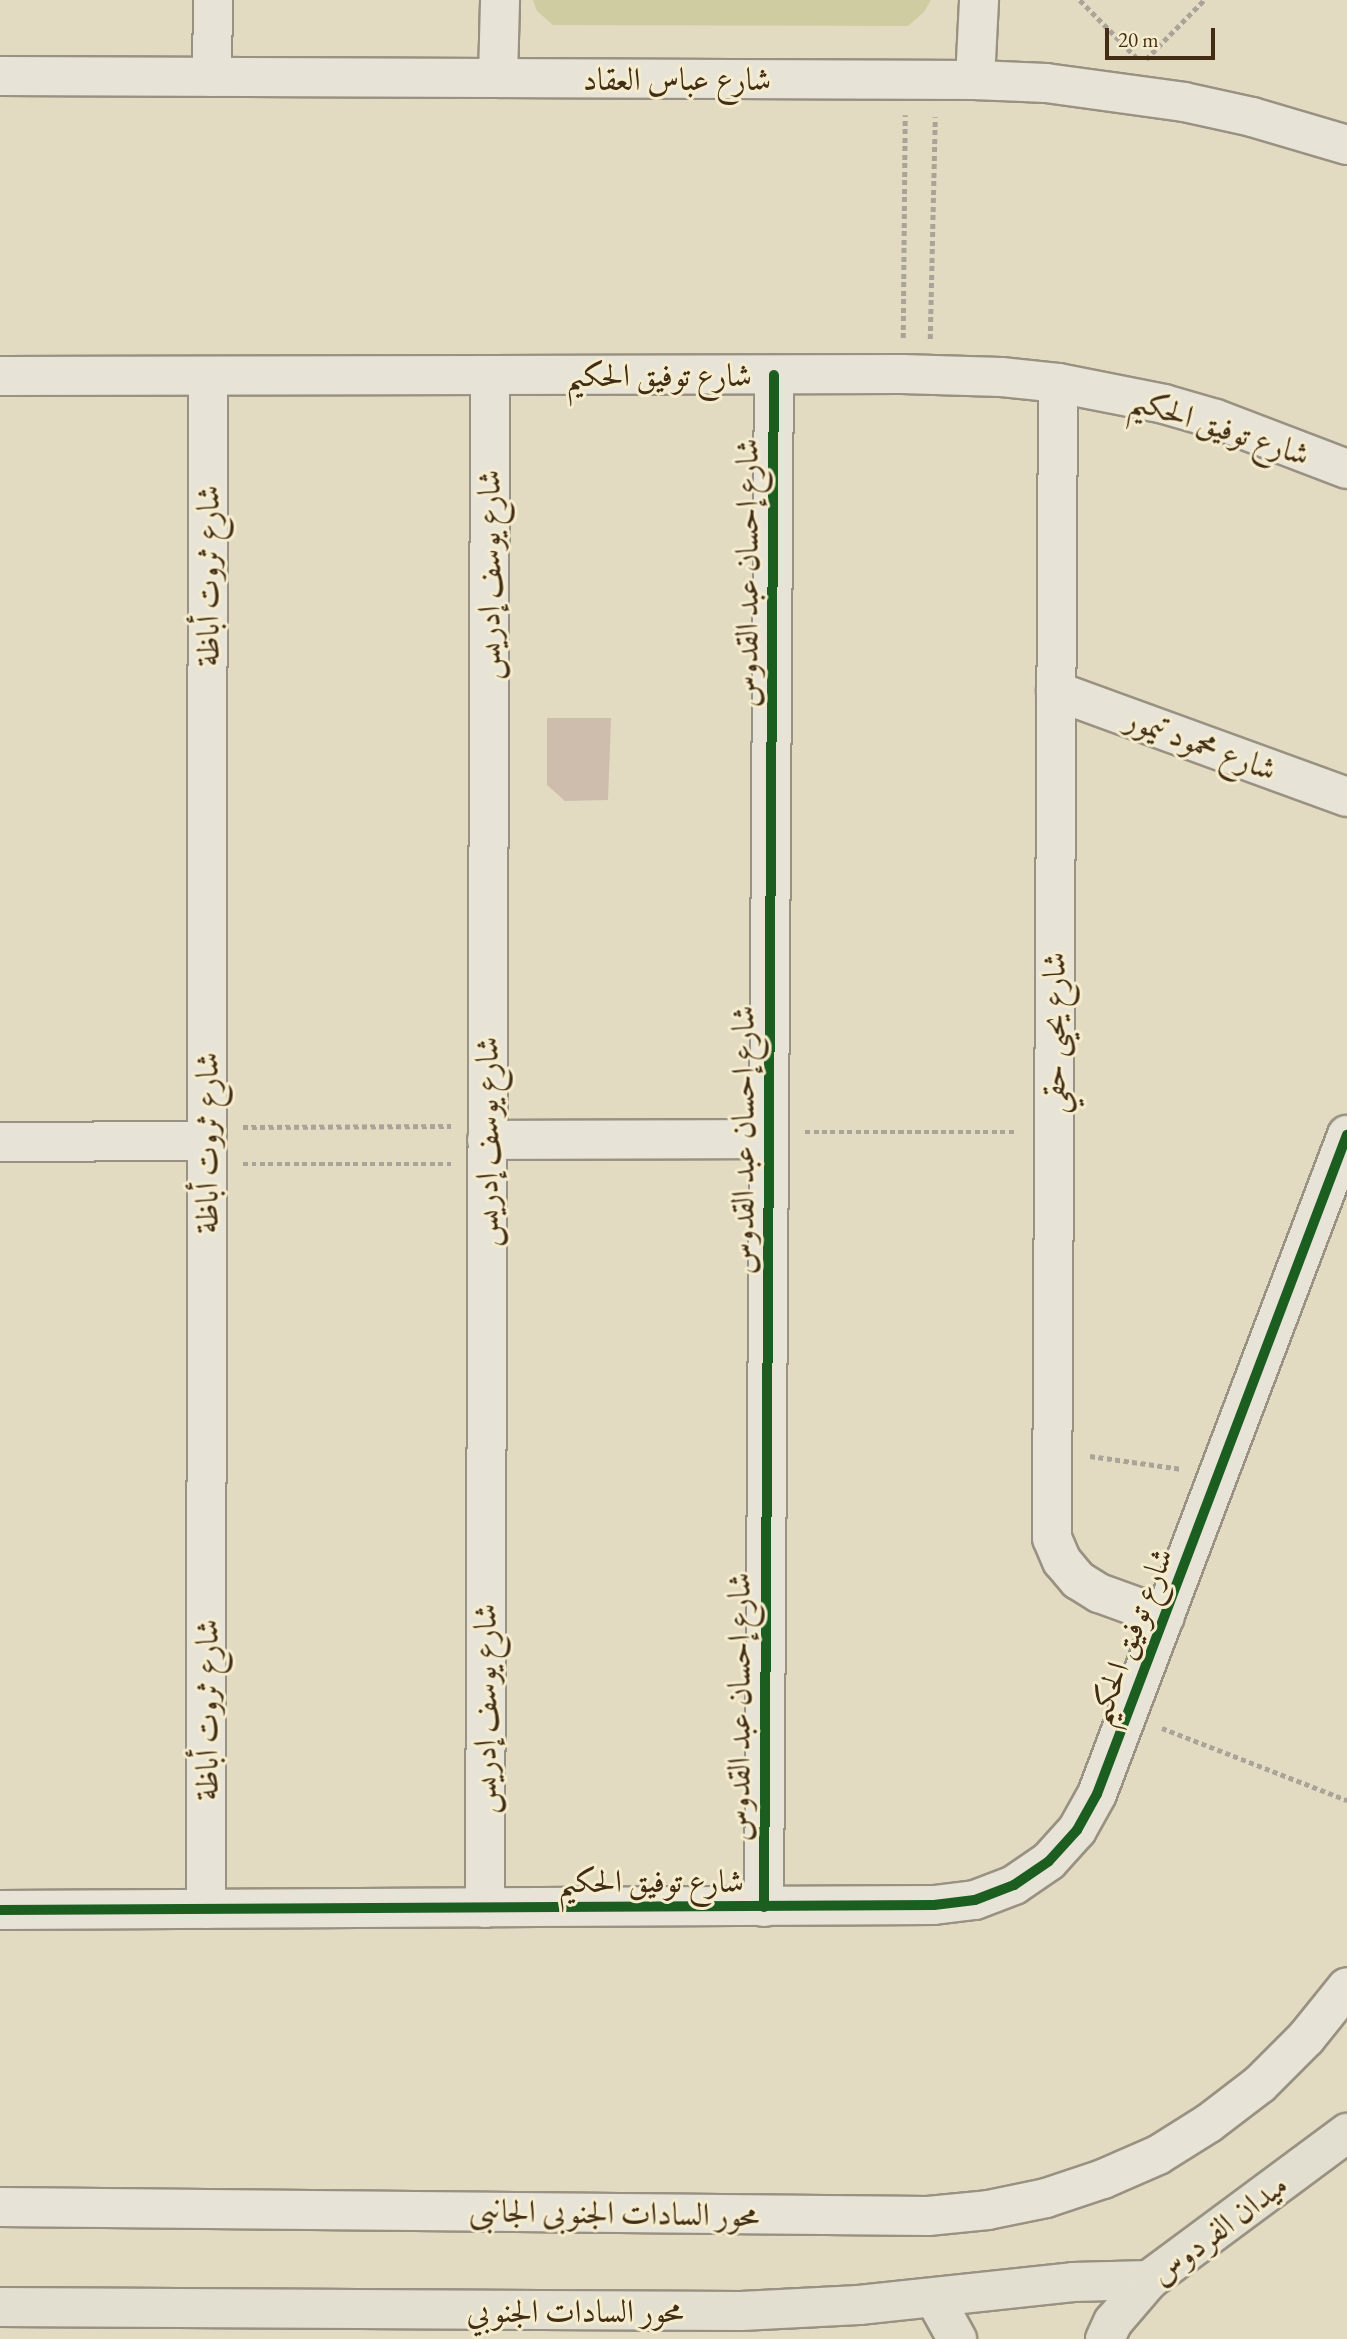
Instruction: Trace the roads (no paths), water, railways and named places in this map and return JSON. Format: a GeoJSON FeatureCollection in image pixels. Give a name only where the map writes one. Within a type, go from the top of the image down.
{"type":"FeatureCollection","features":[{"type":"Feature","properties":{"kind":"main road","name":"ميدان الفردوس"},"geometry":{"type":"LineString","coordinates":[[1105,2339],[1113,2322],[1149,2280],[1347,2133]]}},
{"type":"Feature","properties":{"kind":"main road","name":"محور السادات الجنوبي"},"geometry":{"type":"LineString","coordinates":[[0,2307],[741,2311],[934,2299],[1073,2282],[1149,2280]]}},
{"type":"Feature","properties":{"kind":"main road"},"geometry":{"type":"LineString","coordinates":[[934,2299],[957,2339]]}},
{"type":"Feature","properties":{"kind":"street"},"geometry":{"type":"LineString","coordinates":[[212,77],[213,0]]}},
{"type":"Feature","properties":{"kind":"street"},"geometry":{"type":"LineString","coordinates":[[498,78],[500,0]]}},
{"type":"Feature","properties":{"kind":"street"},"geometry":{"type":"LineString","coordinates":[[975,80],[979,0]]}},
{"type":"Feature","properties":{"kind":"street","name":"شارع عباس العقاد"},"geometry":{"type":"LineString","coordinates":[[0,76],[975,80],[1057,85],[1184,102],[1252,117],[1347,145]]}},
{"type":"Feature","properties":{"kind":"street","name":"شارع توفيق الحكيم"},"geometry":{"type":"LineString","coordinates":[[0,376],[208,378],[774,374],[1001,377],[1111,392],[1216,419],[1347,469]]}},
{"type":"Feature","properties":{"kind":"street","name":"شارع إحسان عبد القدوس"},"geometry":{"type":"LineString","coordinates":[[764,1907],[774,374]]}},
{"type":"Feature","properties":{"kind":"street","name":"شارع يوسف إدريس"},"geometry":{"type":"LineString","coordinates":[[485,1908],[490,376]]}},
{"type":"Feature","properties":{"kind":"street","name":"شارع ثروت أباظة"},"geometry":{"type":"LineString","coordinates":[[206,1909],[208,378]]}},
{"type":"Feature","properties":{"kind":"street","name":"شارع يحيى حقي"},"geometry":{"type":"LineString","coordinates":[[1058,383],[1052,1538],[1062,1561],[1078,1580],[1099,1593],[1165,1617]]}},
{"type":"Feature","properties":{"kind":"street","name":"شارع محمود تيمور"},"geometry":{"type":"LineString","coordinates":[[1056,691],[1347,797]]}},
{"type":"Feature","properties":{"kind":"street"},"geometry":{"type":"LineString","coordinates":[[487,1143],[769,1135]]}},
{"type":"Feature","properties":{"kind":"street","name":"شارع توفيق الحكيم"},"geometry":{"type":"LineString","coordinates":[[0,1910],[933,1905],[975,1900],[1014,1885],[1049,1861],[1077,1830],[1097,1794],[1347,1135]]}},
{"type":"Feature","properties":{"kind":"street"},"geometry":{"type":"LineString","coordinates":[[0,1142],[207,1144]]}},
{"type":"Feature","properties":{"kind":"street","name":"محور السادات الجنوبى الجانبى"},"geometry":{"type":"LineString","coordinates":[[0,2207],[928,2216],[988,2210],[1058,2194],[1103,2179],[1158,2155],[1209,2123],[1260,2084],[1288,2056],[1347,1987]]}}]}
